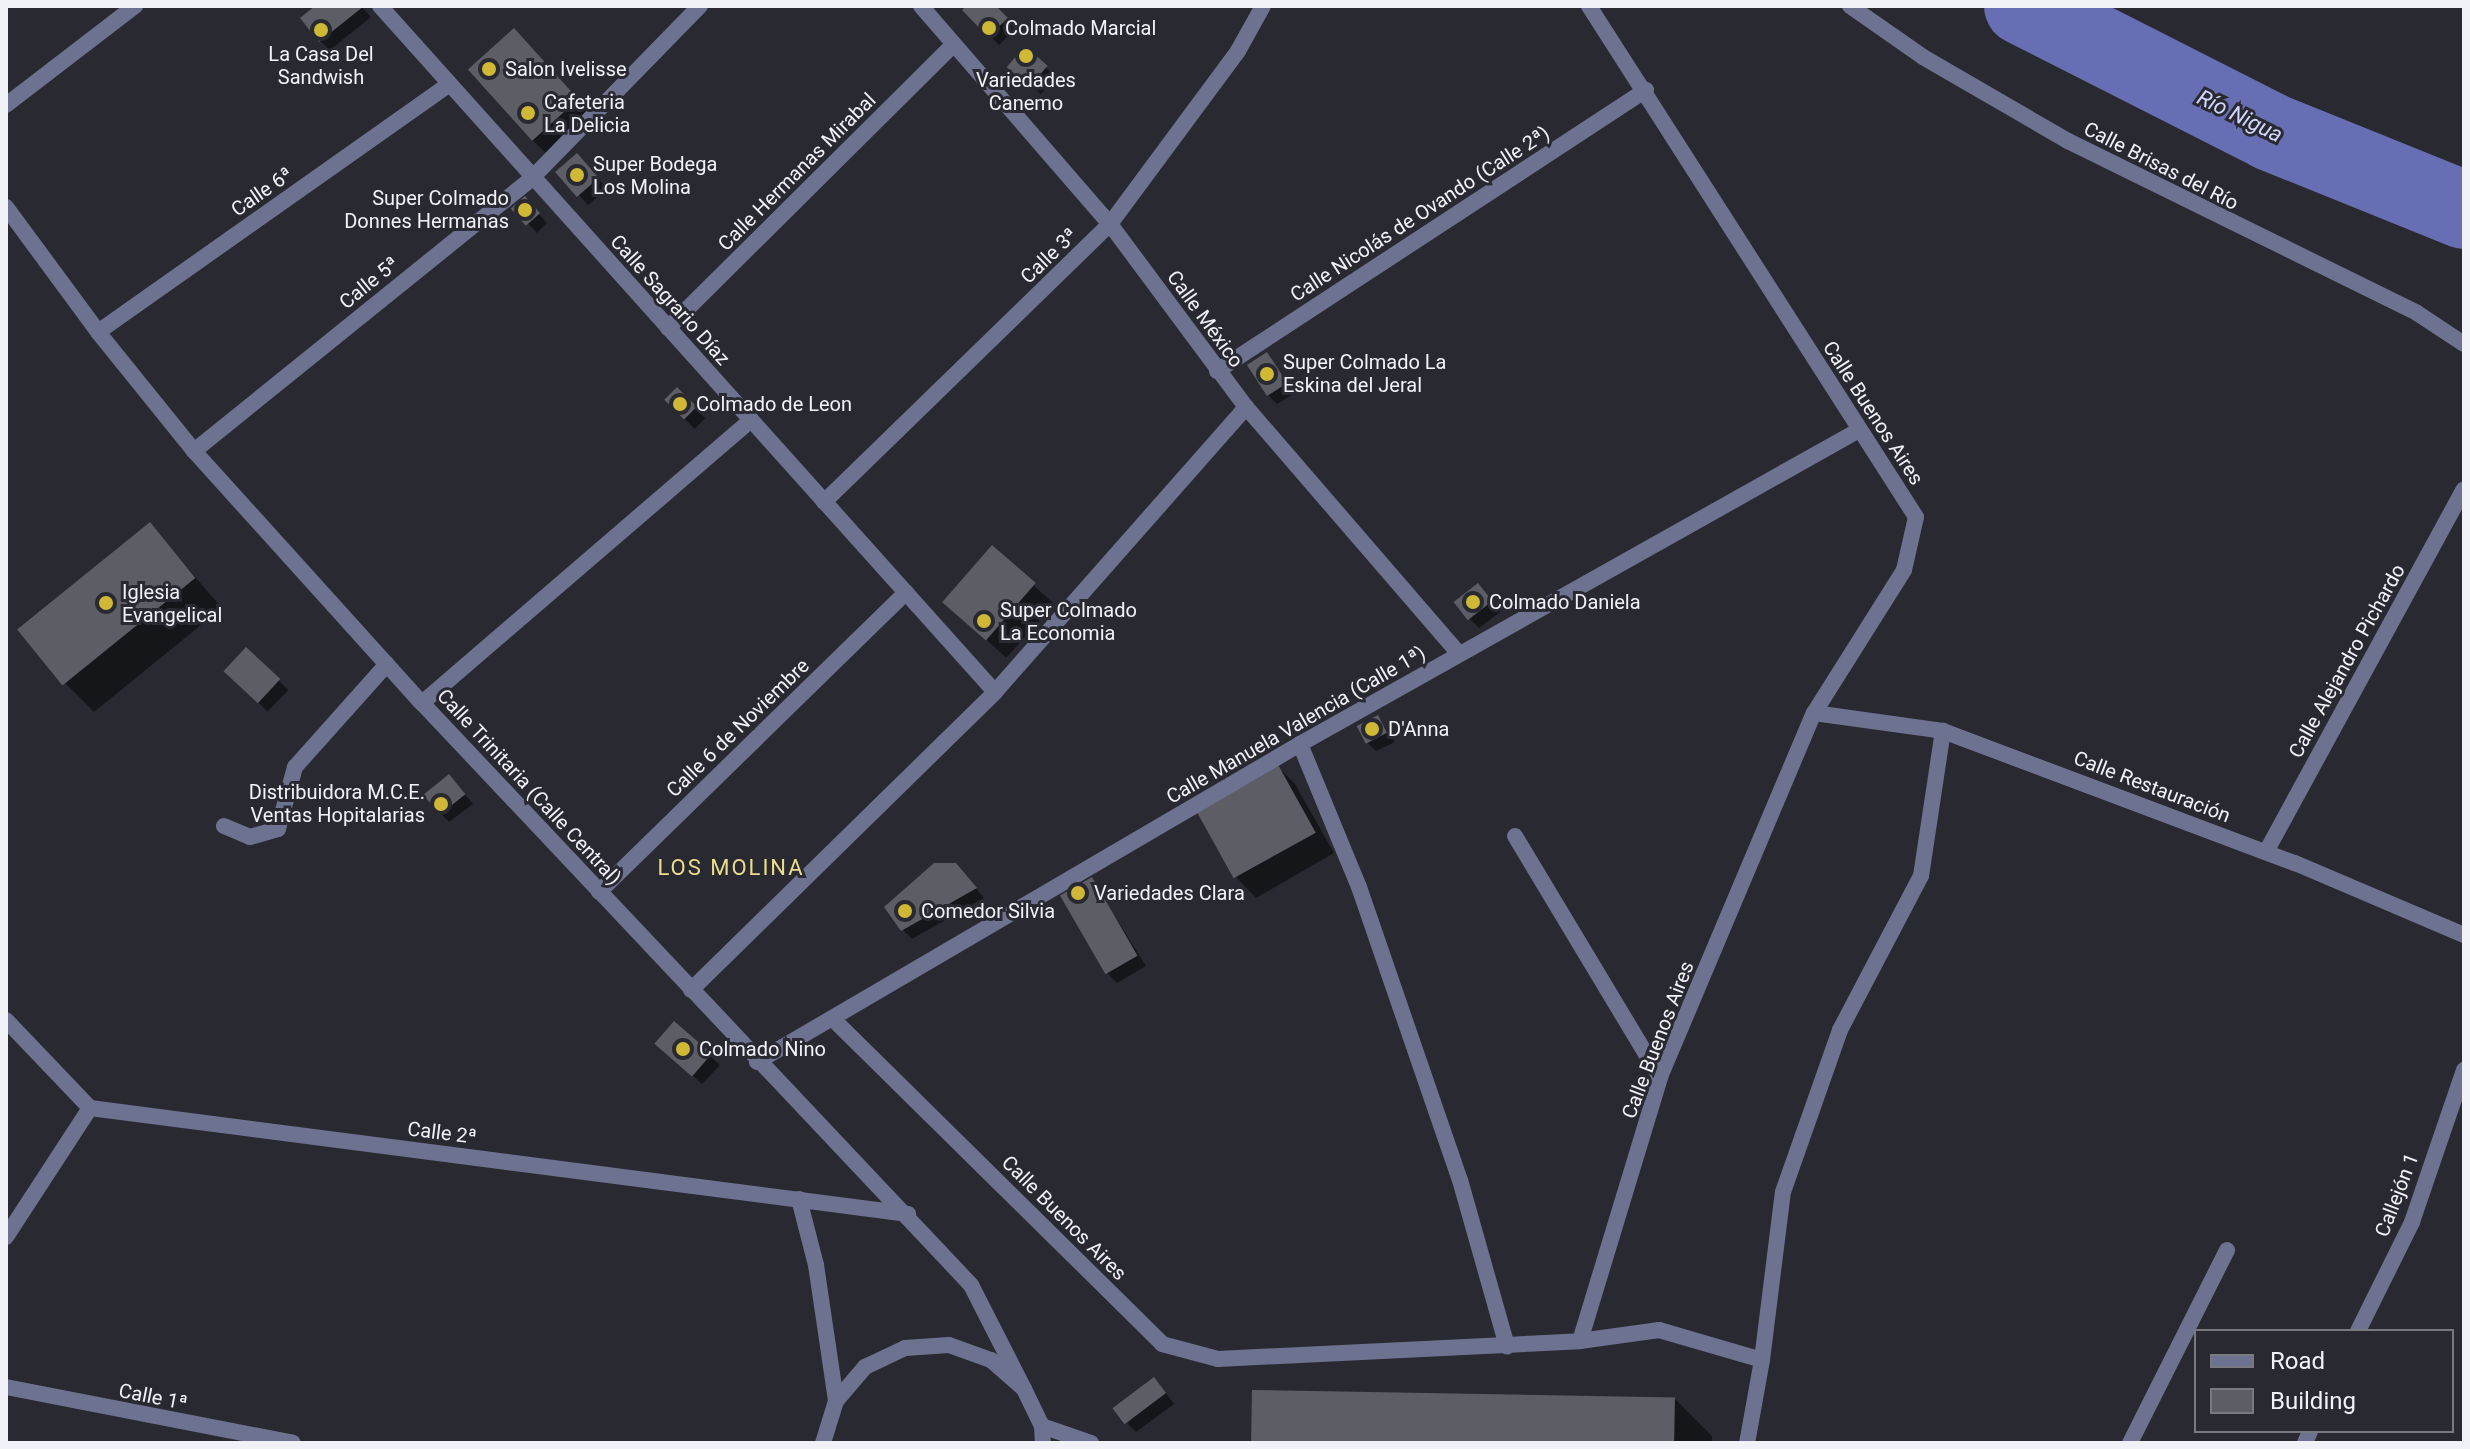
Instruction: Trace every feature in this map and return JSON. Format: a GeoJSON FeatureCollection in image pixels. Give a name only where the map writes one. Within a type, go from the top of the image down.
{"type":"FeatureCollection","features":[{"type":"Feature","properties":{"kind":"street"},"geometry":{"type":"LineString","coordinates":[[6,105],[135,6]]}},
{"type":"Feature","properties":{"kind":"street","name":"Calle Sagrario Díaz"},"geometry":{"type":"LineString","coordinates":[[380,6],[995,692]]}},
{"type":"Feature","properties":{"kind":"street","name":"Calle 5ª"},"geometry":{"type":"LineString","coordinates":[[194,451],[533,177],[700,6]]}},
{"type":"Feature","properties":{"kind":"street","name":"Calle 3ª"},"geometry":{"type":"LineString","coordinates":[[824,502],[1110,224],[1238,51],[1263,6]]}},
{"type":"Feature","properties":{"kind":"street","name":"Calle Buenos Aires"},"geometry":{"type":"LineString","coordinates":[[834,1020],[1162,1344],[1218,1359],[1580,1341],[1660,1077],[1814,713],[1904,570],[1916,517],[1646,90],[1589,6]]}},
{"type":"Feature","properties":{"kind":"street","name":"Calle Brisas del Río"},"geometry":{"type":"LineString","coordinates":[[1850,6],[1923,57],[2068,141],[2417,313],[2464,344]]}},
{"type":"Feature","properties":{"kind":"street","name":"Calle México"},"geometry":{"type":"LineString","coordinates":[[927,8],[953,45],[1110,224],[1246,407],[1459,654]]}},
{"type":"Feature","properties":{"kind":"street","name":"Calle Hermanas Mirabal"},"geometry":{"type":"LineString","coordinates":[[668,328],[953,45]]}},
{"type":"Feature","properties":{"kind":"street","name":"Calle 6ª"},"geometry":{"type":"LineString","coordinates":[[98,332],[449,84]]}},
{"type":"Feature","properties":{"kind":"street","name":"Calle Nicolás de Ovando (Calle 2ª)"},"geometry":{"type":"LineString","coordinates":[[1217,371],[1646,90]]}},
{"type":"Feature","properties":{"kind":"street","name":"Calle Trinitaria (Calle Central)"},"geometry":{"type":"LineString","coordinates":[[6,207],[98,332],[194,451],[422,703],[757,1062],[908,1214],[971,1285],[1042,1426]]}},
{"type":"Feature","properties":{"kind":"street"},"geometry":{"type":"LineString","coordinates":[[691,990],[995,692],[1246,407]]}},
{"type":"Feature","properties":{"kind":"street"},"geometry":{"type":"LineString","coordinates":[[422,703],[751,420]]}},
{"type":"Feature","properties":{"kind":"street","name":"Calle Manuela Valencia (Calle 1ª)"},"geometry":{"type":"LineString","coordinates":[[757,1062],[834,1020],[1300,744],[1859,430]]}},
{"type":"Feature","properties":{"kind":"street","name":"Calle Alejandro Pichardo"},"geometry":{"type":"LineString","coordinates":[[2266,852],[2464,489]]}},
{"type":"Feature","properties":{"kind":"street","name":"Calle 6 de Noviembre"},"geometry":{"type":"LineString","coordinates":[[599,892],[906,592]]}},
{"type":"Feature","properties":{"kind":"street"},"geometry":{"type":"LineString","coordinates":[[224,826],[250,837],[278,829],[295,767],[387,664]]}},
{"type":"Feature","properties":{"kind":"street","name":"Calle Restauración"},"geometry":{"type":"LineString","coordinates":[[1814,713],[1943,731],[2266,852],[2464,935]]}},
{"type":"Feature","properties":{"kind":"street"},"geometry":{"type":"LineString","coordinates":[[1747,1443],[1762,1360],[1783,1192],[1840,1030],[1921,876],[1943,731]]}},
{"type":"Feature","properties":{"kind":"street"},"geometry":{"type":"LineString","coordinates":[[1300,744],[1359,887],[1460,1180],[1507,1346]]}},
{"type":"Feature","properties":{"kind":"street"},"geometry":{"type":"LineString","coordinates":[[1515,836],[1660,1077]]}},
{"type":"Feature","properties":{"kind":"street"},"geometry":{"type":"LineString","coordinates":[[6,1020],[90,1108],[6,1237]]}},
{"type":"Feature","properties":{"kind":"street","name":"Callejón 1"},"geometry":{"type":"LineString","coordinates":[[2359,1329],[2412,1222],[2464,1070]]}},
{"type":"Feature","properties":{"kind":"street","name":"Calle 2ª"},"geometry":{"type":"LineString","coordinates":[[90,1108],[908,1214]]}},
{"type":"Feature","properties":{"kind":"street"},"geometry":{"type":"LineString","coordinates":[[799,1199],[816,1265],[836,1401]]}},
{"type":"Feature","properties":{"kind":"street"},"geometry":{"type":"LineString","coordinates":[[2130,1443],[2227,1250]]}},
{"type":"Feature","properties":{"kind":"street"},"geometry":{"type":"LineString","coordinates":[[1580,1341],[1659,1330],[1762,1360]]}},
{"type":"Feature","properties":{"kind":"street"},"geometry":{"type":"LineString","coordinates":[[823,1443],[836,1401],[865,1367],[905,1348],[949,1345],[991,1360],[1024,1389]]}},
{"type":"Feature","properties":{"kind":"street","name":"Calle 1ª"},"geometry":{"type":"LineString","coordinates":[[6,1387],[293,1443]]}},
{"type":"Feature","properties":{"kind":"street"},"geometry":{"type":"LineString","coordinates":[[1043,1443],[1042,1426],[1091,1443]]}},
{"type":"Feature","properties":{"kind":"building","name":"La Casa Del Sandwish"},"geometry":{"type":"Polygon","coordinates":[[[315,6],[364,6],[319,42],[300,18],[315,6]]]}},
{"type":"Feature","properties":{"kind":"building","name":"Colmado Marcial"},"geometry":{"type":"Polygon","coordinates":[[[966,6],[996,6],[1008,18],[988,37],[962,10],[966,6]]]}},
{"type":"Feature","properties":{"kind":"building"},"geometry":{"type":"Polygon","coordinates":[[[514,28],[578,99],[532,141],[468,69],[514,28]]]}},
{"type":"Feature","properties":{"kind":"building","name":"Variedades Canemo"},"geometry":{"type":"Polygon","coordinates":[[[1025,46],[1048,66],[1029,87],[1007,67],[1025,46]]]}},
{"type":"Feature","properties":{"kind":"building","name":"Super Bodega Los Molina"},"geometry":{"type":"Polygon","coordinates":[[[577,153],[599,178],[577,197],[555,172],[577,153]]]}},
{"type":"Feature","properties":{"kind":"building","name":"Super Colmado Donnes Hermanas"},"geometry":{"type":"Polygon","coordinates":[[[525,196],[540,213],[526,226],[511,208],[525,196]]]}},
{"type":"Feature","properties":{"kind":"building","name":"Super Colmado La Eskina del Jeral"},"geometry":{"type":"Polygon","coordinates":[[[1267,352],[1287,383],[1267,396],[1247,365],[1267,352]]]}},
{"type":"Feature","properties":{"kind":"building","name":"Colmado de Leon"},"geometry":{"type":"Polygon","coordinates":[[[677,387],[697,407],[684,420],[664,400],[677,387]]]}},
{"type":"Feature","properties":{"kind":"building","name":"Iglesia Evangelical"},"geometry":{"type":"Polygon","coordinates":[[[150,522],[195,578],[62,686],[17,630],[150,522]]]}},
{"type":"Feature","properties":{"kind":"building"},"geometry":{"type":"Polygon","coordinates":[[[992,545],[1036,583],[986,640],[942,602],[992,545]]]}},
{"type":"Feature","properties":{"kind":"building","name":"Colmado Daniela"},"geometry":{"type":"Polygon","coordinates":[[[1478,583],[1492,601],[1468,620],[1454,602],[1478,583]]]}},
{"type":"Feature","properties":{"kind":"building"},"geometry":{"type":"Polygon","coordinates":[[[246,647],[280,679],[258,703],[223,671],[246,647]]]}},
{"type":"Feature","properties":{"kind":"building","name":"D'Anna"},"geometry":{"type":"Polygon","coordinates":[[[1378,715],[1387,733],[1366,744],[1357,726],[1378,715]]]}},
{"type":"Feature","properties":{"kind":"building"},"geometry":{"type":"Polygon","coordinates":[[[1276,761],[1316,833],[1234,878],[1194,807],[1276,761]]]}},
{"type":"Feature","properties":{"kind":"building","name":"Distribuidora M.C.E. Ventas Hopitalarias"},"geometry":{"type":"Polygon","coordinates":[[[449,774],[465,794],[440,815],[423,795],[449,774]]]}},
{"type":"Feature","properties":{"kind":"building"},"geometry":{"type":"Polygon","coordinates":[[[934,863],[956,863],[977,888],[901,931],[884,907],[934,863]]]}},
{"type":"Feature","properties":{"kind":"building"},"geometry":{"type":"Polygon","coordinates":[[[1092,877],[1138,956],[1105,974],[1060,896],[1092,877]]]}},
{"type":"Feature","properties":{"kind":"building","name":"Colmado Nino"},"geometry":{"type":"Polygon","coordinates":[[[674,1021],[712,1054],[692,1076],[654,1044],[674,1021]]]}},
{"type":"Feature","properties":{"kind":"building"},"geometry":{"type":"Polygon","coordinates":[[[1154,1377],[1166,1393],[1125,1424],[1112,1408],[1154,1377]]]}},
{"type":"Feature","properties":{"kind":"building"},"geometry":{"type":"Polygon","coordinates":[[[1252,1390],[1675,1397],[1674,1443],[1251,1443],[1252,1390]]]}},
{"type":"Feature","properties":{"kind":"waterway","name":"Río Nigua"},"geometry":{"type":"LineString","coordinates":[[2023,6],[2271,132],[2464,210]]}},
{"type":"Feature","properties":{"kind":"place","name":"Colmado Marcial"},"geometry":{"type":"Point","coordinates":[989,28]}},
{"type":"Feature","properties":{"kind":"place","name":"La Casa Del Sandwish"},"geometry":{"type":"Point","coordinates":[321,30]}},
{"type":"Feature","properties":{"kind":"place","name":"Variedades Canemo"},"geometry":{"type":"Point","coordinates":[1026,56]}},
{"type":"Feature","properties":{"kind":"place","name":"Salon Ivelisse"},"geometry":{"type":"Point","coordinates":[489,69]}},
{"type":"Feature","properties":{"kind":"place","name":"Cafeteria La Delicia"},"geometry":{"type":"Point","coordinates":[528,113]}},
{"type":"Feature","properties":{"kind":"place","name":"Super Bodega Los Molina"},"geometry":{"type":"Point","coordinates":[577,175]}},
{"type":"Feature","properties":{"kind":"place","name":"Super Colmado Donnes Hermanas"},"geometry":{"type":"Point","coordinates":[525,210]}},
{"type":"Feature","properties":{"kind":"place","name":"Super Colmado La Eskina del Jeral"},"geometry":{"type":"Point","coordinates":[1267,374]}},
{"type":"Feature","properties":{"kind":"place","name":"Colmado de Leon"},"geometry":{"type":"Point","coordinates":[680,404]}},
{"type":"Feature","properties":{"kind":"place","name":"Colmado Daniela"},"geometry":{"type":"Point","coordinates":[1473,602]}},
{"type":"Feature","properties":{"kind":"place","name":"Iglesia Evangelical"},"geometry":{"type":"Point","coordinates":[106,603]}},
{"type":"Feature","properties":{"kind":"place","name":"Super Colmado La Economia"},"geometry":{"type":"Point","coordinates":[984,621]}},
{"type":"Feature","properties":{"kind":"place","name":"D'Anna"},"geometry":{"type":"Point","coordinates":[1372,729]}},
{"type":"Feature","properties":{"kind":"place","name":"Distribuidora M.C.E. Ventas Hopitalarias"},"geometry":{"type":"Point","coordinates":[441,804]}},
{"type":"Feature","properties":{"kind":"place","name":"Variedades Clara"},"geometry":{"type":"Point","coordinates":[1078,893]}},
{"type":"Feature","properties":{"kind":"place","name":"Comedor Silvia"},"geometry":{"type":"Point","coordinates":[905,911]}},
{"type":"Feature","properties":{"kind":"place","name":"Colmado Nino"},"geometry":{"type":"Point","coordinates":[683,1049]}},
{"type":"Feature","properties":{"kind":"district","name":"LOS MOLINA"},"geometry":{"type":"Point","coordinates":[731,868]}}]}
